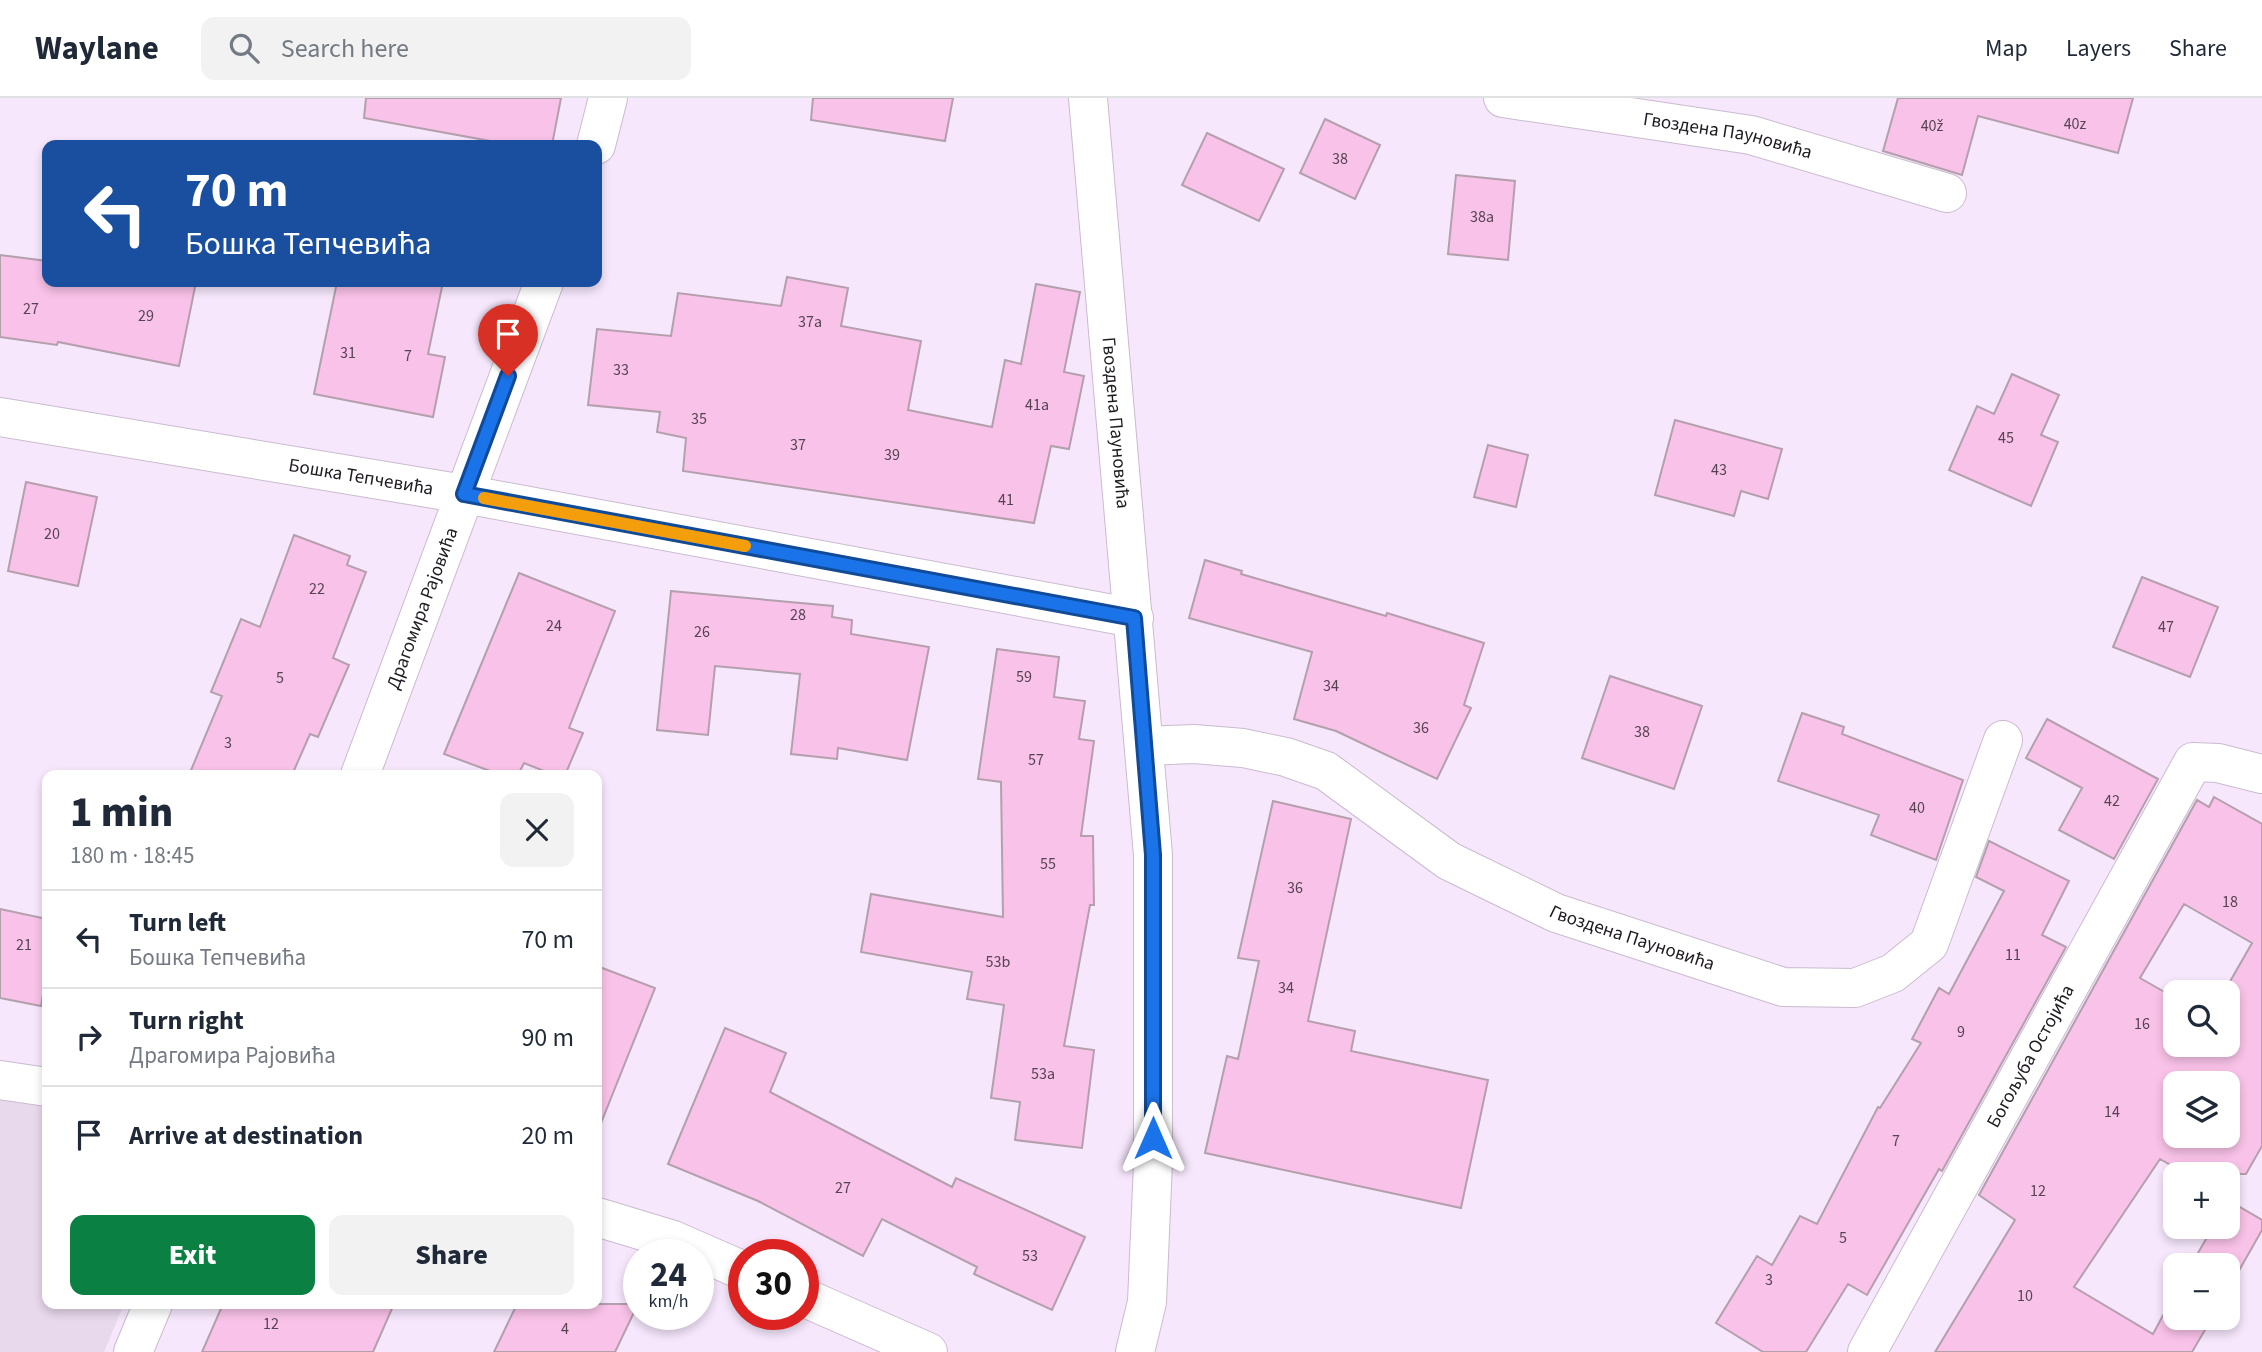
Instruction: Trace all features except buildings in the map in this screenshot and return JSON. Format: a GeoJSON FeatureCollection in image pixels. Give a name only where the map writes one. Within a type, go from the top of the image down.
{"type":"FeatureCollection","features":[{"type":"Feature","properties":{"kind":"street"},"geometry":{"type":"LineString","coordinates":[[597,140],[608,98]]}},
{"type":"Feature","properties":{"kind":"street","name":"Гвоздена Пауновића"},"geometry":{"type":"LineString","coordinates":[[1088,98],[1153,855],[1153,1163],[1147,1302],[1135,1352]]}},
{"type":"Feature","properties":{"kind":"street","name":"Гвоздена Пауновића"},"geometry":{"type":"LineString","coordinates":[[1503,98],[1751,135],[1947,193]]}},
{"type":"Feature","properties":{"kind":"street","name":"Драгомира Рајовића"},"geometry":{"type":"LineString","coordinates":[[362,770],[542,287]]}},
{"type":"Feature","properties":{"kind":"street","name":"Бошка Тепчевића"},"geometry":{"type":"LineString","coordinates":[[0,417],[464,494],[1134,618]]}},
{"type":"Feature","properties":{"kind":"street","name":"Гвоздена Пауновића"},"geometry":{"type":"LineString","coordinates":[[1144,746],[1194,744],[1243,748],[1326,771],[1449,862],[1556,914],[1783,987],[1855,988],[1893,973],[1930,944],[2003,740]]}},
{"type":"Feature","properties":{"kind":"street","name":"Богољуба Остојића"},"geometry":{"type":"LineString","coordinates":[[1867,1352],[2193,762],[2250,768],[2262,774]]}},
{"type":"Feature","properties":{"kind":"street"},"geometry":{"type":"LineString","coordinates":[[0,1080],[42,1086]]}},
{"type":"Feature","properties":{"kind":"street"},"geometry":{"type":"LineString","coordinates":[[602,1219],[673,1240],[728,1264]]}},
{"type":"Feature","properties":{"kind":"street"},"geometry":{"type":"LineString","coordinates":[[819,1304],[928,1352]]}},
{"type":"Feature","properties":{"kind":"street"},"geometry":{"type":"LineString","coordinates":[[133,1352],[151,1309]]}},
{"type":"Feature","properties":{"kind":"shaded area"},"geometry":{"type":"Polygon","coordinates":[[[0,1099],[42,1105],[42,1309],[122,1309],[104,1352],[0,1352],[0,1099]]]}},
{"type":"Feature","properties":{"kind":"slow traffic"},"geometry":{"type":"LineString","coordinates":[[484,498],[745,546]]}},
{"type":"Feature","properties":{"kind":"route"},"geometry":{"type":"LineString","coordinates":[[508,376],[464,494],[1134,618],[1153,855],[1153,1138]]}}]}
